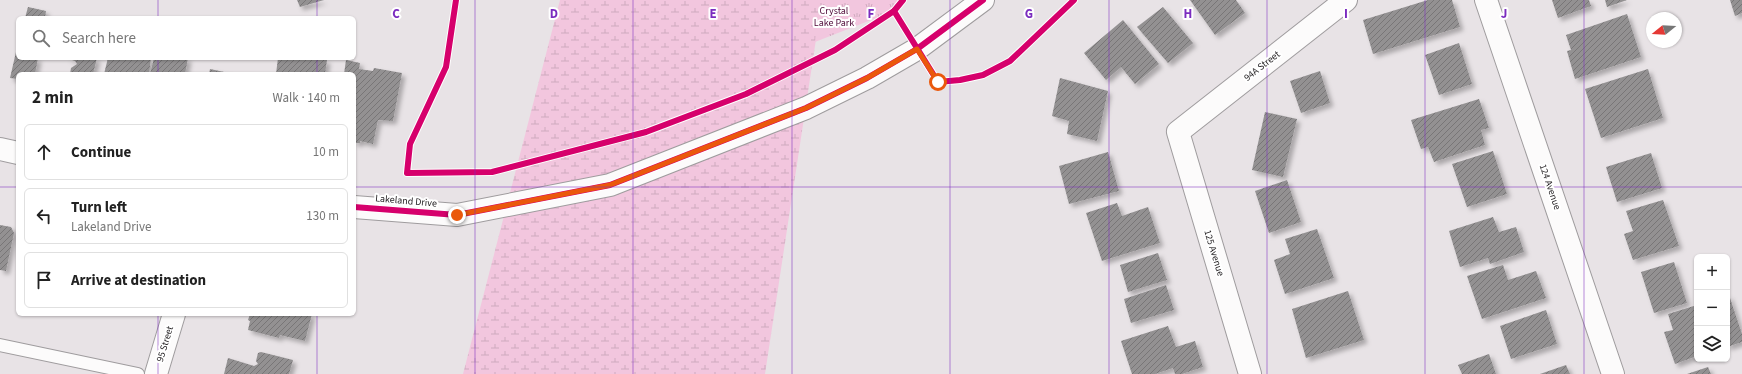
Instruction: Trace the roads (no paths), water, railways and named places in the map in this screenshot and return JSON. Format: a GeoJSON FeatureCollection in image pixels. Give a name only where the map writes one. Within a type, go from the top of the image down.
{"type":"FeatureCollection","features":[{"type":"Feature","properties":{"kind":"street","name":"Lakeland Drive"},"geometry":{"type":"LineString","coordinates":[[356,207],[457,215],[610,185],[806,108],[867,78],[917,49],[983,0]]}},
{"type":"Feature","properties":{"kind":"street","name":"94A Street"},"geometry":{"type":"LineString","coordinates":[[1178,132],[1346,0]]}},
{"type":"Feature","properties":{"kind":"street","name":"124 Avenue"},"geometry":{"type":"LineString","coordinates":[[1486,0],[1613,374]]}},
{"type":"Feature","properties":{"kind":"street","name":"125 Avenue"},"geometry":{"type":"LineString","coordinates":[[1178,132],[1250,374]]}},
{"type":"Feature","properties":{"kind":"street"},"geometry":{"type":"LineString","coordinates":[[0,150],[16,153]]}},
{"type":"Feature","properties":{"kind":"street","name":"95 Street"},"geometry":{"type":"LineString","coordinates":[[156,374],[173,316]]}},
{"type":"Feature","properties":{"kind":"lane"},"geometry":{"type":"LineString","coordinates":[[0,345],[138,374]]}},
{"type":"Feature","properties":{"kind":"park label","name":"Crystal Lake Park"},"geometry":{"type":"Point","coordinates":[834,16]}}]}
